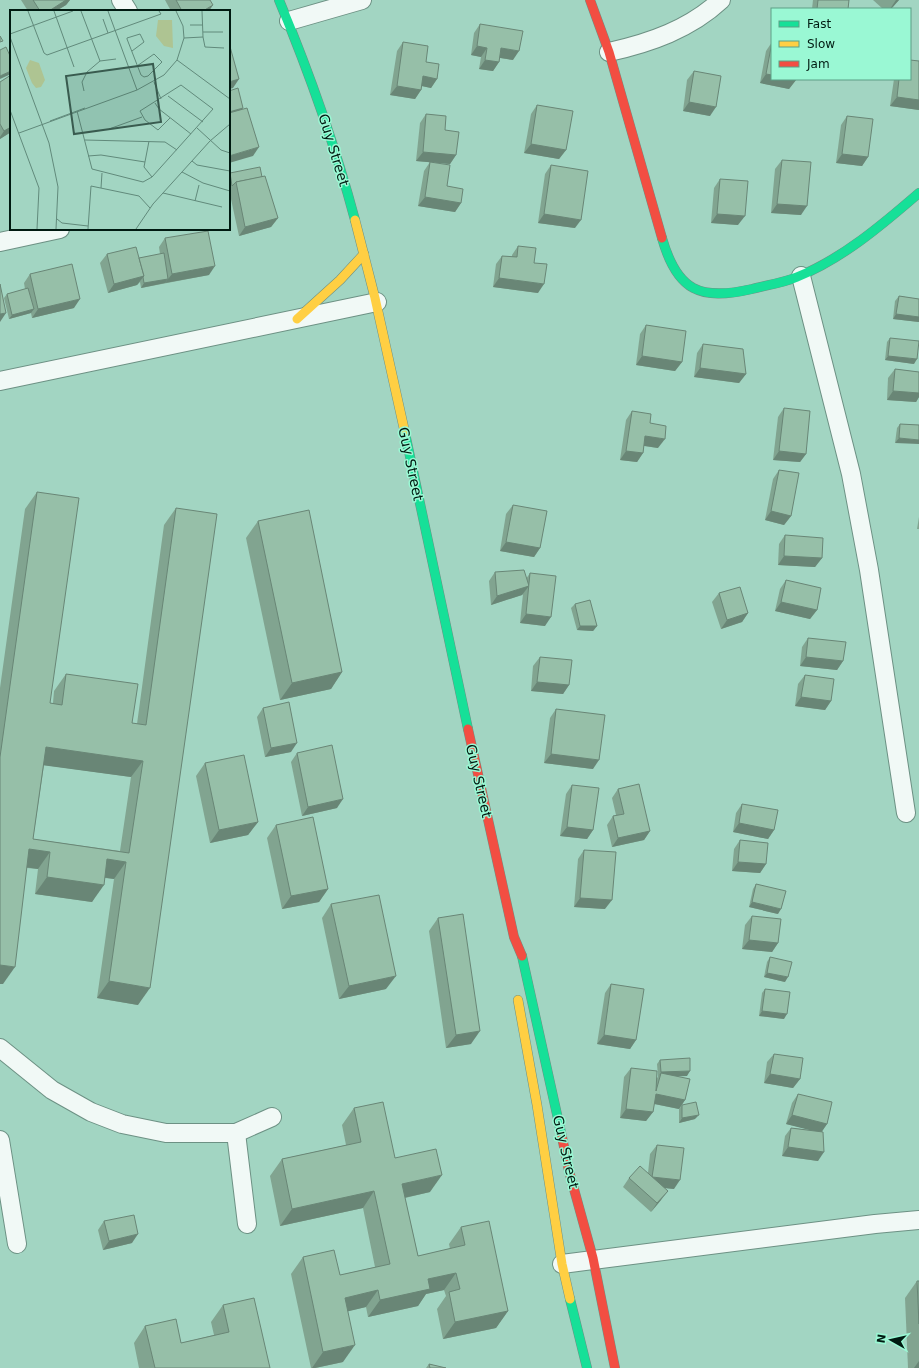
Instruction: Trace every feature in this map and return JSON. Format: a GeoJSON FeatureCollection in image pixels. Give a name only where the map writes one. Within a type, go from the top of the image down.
{"type":"FeatureCollection","features":[{"type":"Feature","properties":{"kind":"street"},"geometry":{"type":"LineString","coordinates":[[121,0],[127,10]]}},
{"type":"Feature","properties":{"kind":"street","name":"Guy Street"},"geometry":{"type":"LineString","coordinates":[[279,0],[289,21],[336,150],[377,302],[462,706],[514,937],[525,964],[569,1171],[593,1258],[615,1368]]}},
{"type":"Feature","properties":{"kind":"street"},"geometry":{"type":"LineString","coordinates":[[289,21],[362,0]]}},
{"type":"Feature","properties":{"kind":"street"},"geometry":{"type":"LineString","coordinates":[[590,0],[609,52],[668,260],[678,277],[698,290],[718,293],[743,291],[801,276],[858,242],[919,194]]}},
{"type":"Feature","properties":{"kind":"street"},"geometry":{"type":"LineString","coordinates":[[609,52],[635,46],[668,35],[691,23],[721,0]]}},
{"type":"Feature","properties":{"kind":"street"},"geometry":{"type":"LineString","coordinates":[[0,242],[55,230]]}},
{"type":"Feature","properties":{"kind":"street"},"geometry":{"type":"LineString","coordinates":[[297,319],[340,280],[364,254]]}},
{"type":"Feature","properties":{"kind":"street"},"geometry":{"type":"LineString","coordinates":[[801,276],[851,474],[869,570],[906,813]]}},
{"type":"Feature","properties":{"kind":"street"},"geometry":{"type":"LineString","coordinates":[[0,381],[377,302]]}},
{"type":"Feature","properties":{"kind":"street","name":"Guy Street"},"geometry":{"type":"LineString","coordinates":[[513,961],[514,937]]}},
{"type":"Feature","properties":{"kind":"street","name":"Guy Street"},"geometry":{"type":"LineString","coordinates":[[517,992],[537,1105],[562,1264],[587,1368]]}},
{"type":"Feature","properties":{"kind":"street"},"geometry":{"type":"LineString","coordinates":[[0,1048],[52,1090],[90,1112],[122,1124],[166,1133],[236,1133],[272,1117]]}},
{"type":"Feature","properties":{"kind":"street"},"geometry":{"type":"LineString","coordinates":[[236,1133],[247,1224]]}},
{"type":"Feature","properties":{"kind":"street"},"geometry":{"type":"LineString","coordinates":[[0,1140],[17,1244]]}},
{"type":"Feature","properties":{"kind":"street"},"geometry":{"type":"LineString","coordinates":[[562,1264],[593,1258],[919,1220]]}},
{"type":"Feature","properties":{"kind":"building"},"geometry":{"type":"Polygon","coordinates":[[[33,0],[66,0],[51,10],[39,10],[33,0]]]}},
{"type":"Feature","properties":{"kind":"building"},"geometry":{"type":"Polygon","coordinates":[[[176,0],[210,0],[213,5],[205,10],[181,10],[176,0]]]}},
{"type":"Feature","properties":{"kind":"building"},"geometry":{"type":"Polygon","coordinates":[[[818,0],[849,0],[848,8],[817,8],[818,0]]]}},
{"type":"Feature","properties":{"kind":"building"},"geometry":{"type":"Polygon","coordinates":[[[480,24],[523,31],[519,51],[501,48],[499,62],[485,60],[487,48],[477,46],[480,24]]]}},
{"type":"Feature","properties":{"kind":"building"},"geometry":{"type":"Polygon","coordinates":[[[403,42],[428,46],[426,62],[439,64],[437,79],[423,76],[421,90],[397,86],[403,42]]]}},
{"type":"Feature","properties":{"kind":"building"},"geometry":{"type":"Polygon","coordinates":[[[6,47],[10,56],[10,71],[0,76],[0,50],[6,47]]]}},
{"type":"Feature","properties":{"kind":"building"},"geometry":{"type":"Polygon","coordinates":[[[230,47],[239,79],[230,82],[230,47]]]}},
{"type":"Feature","properties":{"kind":"building"},"geometry":{"type":"Polygon","coordinates":[[[771,47],[771,75],[766,74],[771,47]]]}},
{"type":"Feature","properties":{"kind":"building"},"geometry":{"type":"Polygon","coordinates":[[[911,60],[919,61],[919,100],[897,97],[899,80],[911,80],[911,60]]]}},
{"type":"Feature","properties":{"kind":"building"},"geometry":{"type":"Polygon","coordinates":[[[694,71],[721,76],[716,107],[689,102],[694,71]]]}},
{"type":"Feature","properties":{"kind":"building"},"geometry":{"type":"Polygon","coordinates":[[[10,76],[10,128],[4,131],[0,124],[0,82],[10,76]]]}},
{"type":"Feature","properties":{"kind":"building"},"geometry":{"type":"Polygon","coordinates":[[[238,88],[243,108],[230,112],[230,91],[238,88]]]}},
{"type":"Feature","properties":{"kind":"building"},"geometry":{"type":"Polygon","coordinates":[[[537,105],[573,111],[566,150],[531,144],[537,105]]]}},
{"type":"Feature","properties":{"kind":"building"},"geometry":{"type":"Polygon","coordinates":[[[247,108],[259,147],[230,156],[230,113],[247,108]]]}},
{"type":"Feature","properties":{"kind":"building"},"geometry":{"type":"Polygon","coordinates":[[[426,114],[446,116],[445,130],[459,132],[456,155],[423,152],[426,114]]]}},
{"type":"Feature","properties":{"kind":"building"},"geometry":{"type":"Polygon","coordinates":[[[847,116],[873,119],[868,157],[842,154],[847,116]]]}},
{"type":"Feature","properties":{"kind":"building"},"geometry":{"type":"Polygon","coordinates":[[[782,160],[811,162],[807,206],[777,204],[782,160]]]}},
{"type":"Feature","properties":{"kind":"building"},"geometry":{"type":"Polygon","coordinates":[[[430,162],[450,165],[447,186],[463,189],[461,203],[425,197],[430,162]]]}},
{"type":"Feature","properties":{"kind":"building"},"geometry":{"type":"Polygon","coordinates":[[[551,165],[588,171],[581,220],[544,214],[551,165]]]}},
{"type":"Feature","properties":{"kind":"building"},"geometry":{"type":"Polygon","coordinates":[[[260,167],[262,177],[236,182],[232,186],[230,173],[260,167]]]}},
{"type":"Feature","properties":{"kind":"building"},"geometry":{"type":"Polygon","coordinates":[[[265,176],[278,218],[245,227],[236,182],[265,176]]]}},
{"type":"Feature","properties":{"kind":"building"},"geometry":{"type":"Polygon","coordinates":[[[720,179],[748,181],[745,216],[717,214],[720,179]]]}},
{"type":"Feature","properties":{"kind":"building"},"geometry":{"type":"Polygon","coordinates":[[[208,231],[215,266],[172,274],[165,238],[208,231]]]}},
{"type":"Feature","properties":{"kind":"building"},"geometry":{"type":"Polygon","coordinates":[[[518,246],[536,248],[534,263],[547,264],[544,284],[499,278],[502,256],[517,257],[518,246]]]}},
{"type":"Feature","properties":{"kind":"building"},"geometry":{"type":"Polygon","coordinates":[[[136,247],[144,276],[114,284],[107,254],[136,247]]]}},
{"type":"Feature","properties":{"kind":"building"},"geometry":{"type":"Polygon","coordinates":[[[164,253],[168,279],[144,283],[144,276],[139,258],[164,253]]]}},
{"type":"Feature","properties":{"kind":"building"},"geometry":{"type":"Polygon","coordinates":[[[72,264],[80,299],[38,309],[30,274],[72,264]]]}},
{"type":"Feature","properties":{"kind":"building"},"geometry":{"type":"Polygon","coordinates":[[[0,284],[6,313],[0,314],[0,284]]]}},
{"type":"Feature","properties":{"kind":"building"},"geometry":{"type":"Polygon","coordinates":[[[28,288],[34,309],[12,315],[7,294],[28,288]]]}},
{"type":"Feature","properties":{"kind":"building"},"geometry":{"type":"Polygon","coordinates":[[[899,296],[919,299],[919,317],[896,314],[899,296]]]}},
{"type":"Feature","properties":{"kind":"building"},"geometry":{"type":"Polygon","coordinates":[[[646,325],[686,331],[682,362],[642,356],[646,325]]]}},
{"type":"Feature","properties":{"kind":"building"},"geometry":{"type":"Polygon","coordinates":[[[890,338],[919,341],[917,359],[888,356],[890,338]]]}},
{"type":"Feature","properties":{"kind":"building"},"geometry":{"type":"Polygon","coordinates":[[[703,344],[743,349],[746,374],[700,368],[703,344]]]}},
{"type":"Feature","properties":{"kind":"building"},"geometry":{"type":"Polygon","coordinates":[[[895,369],[919,372],[919,393],[893,391],[895,369]]]}},
{"type":"Feature","properties":{"kind":"building"},"geometry":{"type":"Polygon","coordinates":[[[784,408],[810,411],[806,454],[779,451],[784,408]]]}},
{"type":"Feature","properties":{"kind":"building"},"geometry":{"type":"Polygon","coordinates":[[[632,411],[651,414],[650,423],[666,426],[665,439],[645,436],[643,453],[626,451],[632,411]]]}},
{"type":"Feature","properties":{"kind":"building"},"geometry":{"type":"Polygon","coordinates":[[[900,424],[919,425],[919,440],[899,438],[900,424]]]}},
{"type":"Feature","properties":{"kind":"building"},"geometry":{"type":"Polygon","coordinates":[[[779,470],[799,473],[791,516],[771,511],[779,470]]]}},
{"type":"Feature","properties":{"kind":"building"},"geometry":{"type":"Polygon","coordinates":[[[37,492],[79,498],[50,703],[62,705],[66,674],[138,684],[132,723],[146,725],[176,508],[217,514],[150,988],[109,981],[126,862],[107,859],[104,885],[47,877],[50,852],[29,849],[15,967],[0,965],[0,757],[37,492]],[[46,747],[33,839],[129,853],[143,761],[46,747]]]}},
{"type":"Feature","properties":{"kind":"building"},"geometry":{"type":"Polygon","coordinates":[[[513,505],[547,511],[540,548],[506,542],[513,505]]]}},
{"type":"Feature","properties":{"kind":"building"},"geometry":{"type":"Polygon","coordinates":[[[309,510],[342,672],[292,683],[258,521],[309,510]]]}},
{"type":"Feature","properties":{"kind":"building"},"geometry":{"type":"Polygon","coordinates":[[[785,535],[823,538],[822,558],[784,556],[785,535]]]}},
{"type":"Feature","properties":{"kind":"building"},"geometry":{"type":"Polygon","coordinates":[[[524,570],[529,586],[497,596],[495,572],[524,570]]]}},
{"type":"Feature","properties":{"kind":"building"},"geometry":{"type":"Polygon","coordinates":[[[530,573],[556,576],[551,617],[526,614],[530,573]]]}},
{"type":"Feature","properties":{"kind":"building"},"geometry":{"type":"Polygon","coordinates":[[[786,580],[821,588],[817,610],[781,602],[786,580]]]}},
{"type":"Feature","properties":{"kind":"building"},"geometry":{"type":"Polygon","coordinates":[[[740,587],[748,613],[727,620],[719,593],[740,587]]]}},
{"type":"Feature","properties":{"kind":"building"},"geometry":{"type":"Polygon","coordinates":[[[590,600],[597,626],[580,626],[575,604],[590,600]]]}},
{"type":"Feature","properties":{"kind":"building"},"geometry":{"type":"Polygon","coordinates":[[[808,638],[846,642],[843,661],[806,657],[808,638]]]}},
{"type":"Feature","properties":{"kind":"building"},"geometry":{"type":"Polygon","coordinates":[[[540,657],[572,660],[569,685],[537,682],[540,657]]]}},
{"type":"Feature","properties":{"kind":"building"},"geometry":{"type":"Polygon","coordinates":[[[805,675],[834,679],[831,701],[801,697],[805,675]]]}},
{"type":"Feature","properties":{"kind":"building"},"geometry":{"type":"Polygon","coordinates":[[[289,702],[297,743],[271,748],[263,708],[289,702]]]}},
{"type":"Feature","properties":{"kind":"building"},"geometry":{"type":"Polygon","coordinates":[[[556,709],[605,715],[599,760],[551,754],[556,709]]]}},
{"type":"Feature","properties":{"kind":"building"},"geometry":{"type":"Polygon","coordinates":[[[332,745],[343,799],[308,807],[297,753],[332,745]]]}},
{"type":"Feature","properties":{"kind":"building"},"geometry":{"type":"Polygon","coordinates":[[[244,755],[258,822],[219,830],[205,763],[244,755]]]}},
{"type":"Feature","properties":{"kind":"building"},"geometry":{"type":"Polygon","coordinates":[[[639,784],[650,831],[618,838],[613,816],[624,814],[618,789],[639,784]]]}},
{"type":"Feature","properties":{"kind":"building"},"geometry":{"type":"Polygon","coordinates":[[[572,785],[599,788],[593,830],[567,827],[572,785]]]}},
{"type":"Feature","properties":{"kind":"building"},"geometry":{"type":"Polygon","coordinates":[[[742,804],[778,810],[774,830],[739,823],[742,804]]]}},
{"type":"Feature","properties":{"kind":"building"},"geometry":{"type":"Polygon","coordinates":[[[313,817],[328,889],[291,896],[276,825],[313,817]]]}},
{"type":"Feature","properties":{"kind":"building"},"geometry":{"type":"Polygon","coordinates":[[[740,840],[768,843],[766,864],[738,862],[740,840]]]}},
{"type":"Feature","properties":{"kind":"building"},"geometry":{"type":"Polygon","coordinates":[[[584,850],[616,852],[612,900],[580,898],[584,850]]]}},
{"type":"Feature","properties":{"kind":"building"},"geometry":{"type":"Polygon","coordinates":[[[756,884],[786,891],[781,909],[752,902],[756,884]]]}},
{"type":"Feature","properties":{"kind":"building"},"geometry":{"type":"Polygon","coordinates":[[[379,895],[396,976],[349,986],[331,904],[379,895]]]}},
{"type":"Feature","properties":{"kind":"building"},"geometry":{"type":"Polygon","coordinates":[[[463,914],[480,1031],[456,1035],[438,918],[463,914]]]}},
{"type":"Feature","properties":{"kind":"building"},"geometry":{"type":"Polygon","coordinates":[[[752,916],[781,919],[778,943],[749,940],[752,916]]]}},
{"type":"Feature","properties":{"kind":"building"},"geometry":{"type":"Polygon","coordinates":[[[770,957],[792,962],[788,977],[767,973],[770,957]]]}},
{"type":"Feature","properties":{"kind":"building"},"geometry":{"type":"Polygon","coordinates":[[[611,984],[644,989],[636,1040],[604,1035],[611,984]]]}},
{"type":"Feature","properties":{"kind":"building"},"geometry":{"type":"Polygon","coordinates":[[[765,989],[790,992],[787,1014],[762,1011],[765,989]]]}},
{"type":"Feature","properties":{"kind":"building"},"geometry":{"type":"Polygon","coordinates":[[[774,1054],[803,1058],[800,1079],[770,1074],[774,1054]]]}},
{"type":"Feature","properties":{"kind":"building"},"geometry":{"type":"Polygon","coordinates":[[[690,1058],[690,1071],[661,1072],[660,1060],[690,1058]]]}},
{"type":"Feature","properties":{"kind":"building"},"geometry":{"type":"Polygon","coordinates":[[[631,1068],[657,1071],[656,1091],[661,1073],[690,1079],[685,1100],[656,1094],[653,1112],[626,1109],[631,1068]]]}},
{"type":"Feature","properties":{"kind":"building"},"geometry":{"type":"Polygon","coordinates":[[[798,1094],[832,1102],[827,1124],[792,1115],[798,1094]]]}},
{"type":"Feature","properties":{"kind":"building"},"geometry":{"type":"Polygon","coordinates":[[[383,1102],[395,1158],[436,1149],[442,1175],[402,1184],[418,1256],[465,1245],[461,1227],[489,1221],[508,1311],[455,1322],[449,1292],[460,1289],[456,1273],[428,1279],[430,1289],[380,1300],[378,1290],[345,1298],[355,1345],[323,1352],[303,1257],[334,1250],[340,1275],[390,1264],[374,1191],[292,1209],[282,1159],[361,1142],[354,1108],[383,1102]]]}},
{"type":"Feature","properties":{"kind":"building"},"geometry":{"type":"Polygon","coordinates":[[[696,1102],[699,1115],[682,1118],[682,1105],[696,1102]]]}},
{"type":"Feature","properties":{"kind":"building"},"geometry":{"type":"Polygon","coordinates":[[[791,1128],[823,1132],[824,1152],[788,1147],[791,1128]]]}},
{"type":"Feature","properties":{"kind":"building"},"geometry":{"type":"Polygon","coordinates":[[[657,1145],[684,1148],[680,1180],[652,1177],[657,1145]]]}},
{"type":"Feature","properties":{"kind":"building"},"geometry":{"type":"Polygon","coordinates":[[[640,1166],[668,1191],[657,1203],[629,1178],[640,1166]]]}},
{"type":"Feature","properties":{"kind":"building"},"geometry":{"type":"Polygon","coordinates":[[[134,1215],[138,1234],[109,1241],[104,1221],[134,1215]]]}},
{"type":"Feature","properties":{"kind":"building"},"geometry":{"type":"Polygon","coordinates":[[[917,1281],[919,1281],[919,1324],[917,1281]]]}},
{"type":"Feature","properties":{"kind":"building"},"geometry":{"type":"Polygon","coordinates":[[[254,1298],[270,1368],[155,1368],[145,1326],[176,1319],[181,1343],[229,1332],[223,1305],[254,1298]]]}},
{"type":"Feature","properties":{"kind":"building"},"geometry":{"type":"Polygon","coordinates":[[[429,1364],[446,1368],[430,1368],[429,1364]]]}},
{"type":"Feature","properties":{"kind":"traffic: fast"},"geometry":{"type":"LineString","coordinates":[[279,0],[321,109],[355,220]]}},
{"type":"Feature","properties":{"kind":"traffic: fast"},"geometry":{"type":"LineString","coordinates":[[662,238],[668,256],[675,270],[683,281],[693,288],[718,294],[752,289],[786,281],[814,270],[830,261],[861,240],[919,193]]}},
{"type":"Feature","properties":{"kind":"traffic: fast"},"geometry":{"type":"LineString","coordinates":[[405,433],[468,729]]}},
{"type":"Feature","properties":{"kind":"traffic: fast"},"geometry":{"type":"LineString","coordinates":[[522,956],[562,1137]]}},
{"type":"Feature","properties":{"kind":"traffic: fast"},"geometry":{"type":"LineString","coordinates":[[570,1299],[587,1368]]}},
{"type":"Feature","properties":{"kind":"traffic: slow"},"geometry":{"type":"LineString","coordinates":[[355,220],[375,298],[405,433]]}},
{"type":"Feature","properties":{"kind":"traffic: slow"},"geometry":{"type":"LineString","coordinates":[[297,319],[340,280],[364,254]]}},
{"type":"Feature","properties":{"kind":"traffic: slow"},"geometry":{"type":"LineString","coordinates":[[518,1000],[537,1105],[562,1264],[570,1299]]}},
{"type":"Feature","properties":{"kind":"traffic: jam"},"geometry":{"type":"LineString","coordinates":[[590,0],[609,52],[662,238]]}},
{"type":"Feature","properties":{"kind":"traffic: jam"},"geometry":{"type":"LineString","coordinates":[[468,729],[514,937],[522,956]]}},
{"type":"Feature","properties":{"kind":"traffic: jam"},"geometry":{"type":"LineString","coordinates":[[562,1137],[569,1171],[593,1258],[615,1368]]}}]}
